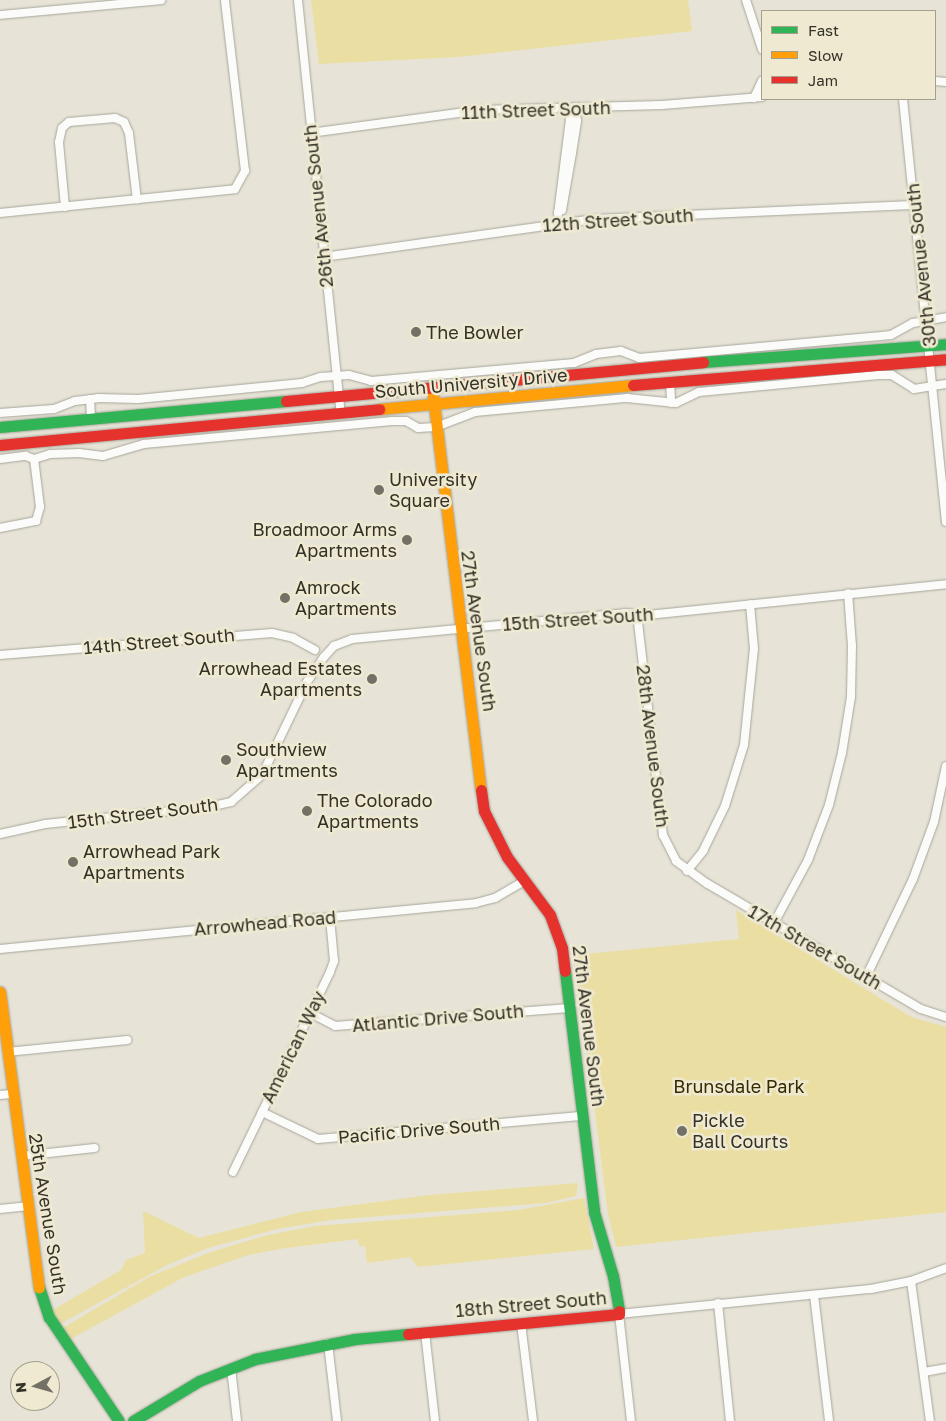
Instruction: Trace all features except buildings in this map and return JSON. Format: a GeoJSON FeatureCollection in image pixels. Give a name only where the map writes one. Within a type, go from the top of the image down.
{"type":"FeatureCollection","features":[{"type":"Feature","properties":{"kind":"main road","name":"South University Drive"},"geometry":{"type":"LineString","coordinates":[[0,427],[735,359],[946,344]]}},
{"type":"Feature","properties":{"kind":"main road"},"geometry":{"type":"LineString","coordinates":[[670,381],[675,372],[725,367],[735,359]]}},
{"type":"Feature","properties":{"kind":"main road","name":"South University Drive"},"geometry":{"type":"LineString","coordinates":[[0,445],[670,381],[946,359]]}},
{"type":"Feature","properties":{"kind":"main road"},"geometry":{"type":"LineString","coordinates":[[553,392],[570,383],[600,381],[611,370]]}},
{"type":"Feature","properties":{"kind":"main road","name":"27th Avenue South"},"geometry":{"type":"LineString","coordinates":[[432,387],[486,820],[524,881],[545,906],[557,932],[569,1008],[597,1229],[613,1276],[619,1314]]}},
{"type":"Feature","properties":{"kind":"main road"},"geometry":{"type":"LineString","coordinates":[[101,435],[103,427],[108,425],[148,420],[160,413]]}},
{"type":"Feature","properties":{"kind":"main road"},"geometry":{"type":"LineString","coordinates":[[22,443],[30,435],[85,428],[91,419]]}},
{"type":"Feature","properties":{"kind":"main road","name":"25th Avenue South"},"geometry":{"type":"LineString","coordinates":[[0,992],[27,1206],[42,1302],[56,1328],[119,1421]]}},
{"type":"Feature","properties":{"kind":"main road","name":"18th Street South"},"geometry":{"type":"LineString","coordinates":[[133,1421],[168,1398],[231,1368],[255,1359],[328,1343],[619,1314]]}},
{"type":"Feature","properties":{"kind":"street"},"geometry":{"type":"LineString","coordinates":[[0,15],[160,0]]}},
{"type":"Feature","properties":{"kind":"street"},"geometry":{"type":"LineString","coordinates":[[0,213],[229,192],[235,189],[243,178],[241,127],[225,0]]}},
{"type":"Feature","properties":{"kind":"street","name":"26th Avenue South"},"geometry":{"type":"LineString","coordinates":[[298,0],[310,133],[341,413]]}},
{"type":"Feature","properties":{"kind":"street"},"geometry":{"type":"LineString","coordinates":[[746,0],[761,46]]}},
{"type":"Feature","properties":{"kind":"street","name":"11th Street South"},"geometry":{"type":"LineString","coordinates":[[310,133],[480,110],[662,106],[758,97]]}},
{"type":"Feature","properties":{"kind":"street","name":"30th Avenue South"},"geometry":{"type":"LineString","coordinates":[[903,100],[928,319],[946,522]]}},
{"type":"Feature","properties":{"kind":"street"},"geometry":{"type":"LineString","coordinates":[[557,223],[558,212],[562,210],[577,121],[574,117],[575,107]]}},
{"type":"Feature","properties":{"kind":"street"},"geometry":{"type":"LineString","coordinates":[[65,207],[59,142],[62,128],[69,122],[114,118],[124,122],[129,133],[138,200]]}},
{"type":"Feature","properties":{"kind":"street","name":"12th Street South"},"geometry":{"type":"LineString","coordinates":[[324,257],[557,223],[914,205]]}},
{"type":"Feature","properties":{"kind":"street"},"geometry":{"type":"LineString","coordinates":[[0,413],[54,409],[90,399],[138,399],[302,383],[336,376],[349,375],[371,381],[574,363],[608,352],[621,351],[639,358],[891,335],[928,319],[946,317]]}},
{"type":"Feature","properties":{"kind":"street"},"geometry":{"type":"LineString","coordinates":[[608,352],[611,370]]}},
{"type":"Feature","properties":{"kind":"street"},"geometry":{"type":"LineString","coordinates":[[0,459],[34,459],[50,454],[103,456],[144,444],[392,421],[406,421],[418,428],[436,427],[481,412],[627,398],[671,403],[699,392],[878,375],[892,374],[914,389],[946,384]]}},
{"type":"Feature","properties":{"kind":"street"},"geometry":{"type":"LineString","coordinates":[[670,381],[671,403]]}},
{"type":"Feature","properties":{"kind":"street"},"geometry":{"type":"LineString","coordinates":[[90,399],[91,419]]}},
{"type":"Feature","properties":{"kind":"street"},"geometry":{"type":"LineString","coordinates":[[0,528],[36,521],[40,507],[34,459]]}},
{"type":"Feature","properties":{"kind":"street","name":"15th Street South"},"geometry":{"type":"LineString","coordinates":[[0,834],[45,824],[209,807],[231,802],[262,775],[307,682],[334,646],[352,639],[750,604],[946,584]]}},
{"type":"Feature","properties":{"kind":"street"},"geometry":{"type":"LineString","coordinates":[[774,923],[808,860],[829,805],[842,753],[851,697],[852,646],[848,593]]}},
{"type":"Feature","properties":{"kind":"street"},"geometry":{"type":"LineString","coordinates":[[687,871],[703,851],[725,806],[744,745],[754,649],[750,604]]}},
{"type":"Feature","properties":{"kind":"street","name":"28th Avenue South"},"geometry":{"type":"LineString","coordinates":[[637,614],[663,835],[670,852],[687,871]]}},
{"type":"Feature","properties":{"kind":"street","name":"14th Street South"},"geometry":{"type":"LineString","coordinates":[[0,655],[272,633],[293,638],[315,650]]}},
{"type":"Feature","properties":{"kind":"street"},"geometry":{"type":"LineString","coordinates":[[866,977],[913,879],[934,822],[946,766]]}},
{"type":"Feature","properties":{"kind":"street","name":"17th Street South"},"geometry":{"type":"LineString","coordinates":[[687,871],[921,1009],[946,1017]]}},
{"type":"Feature","properties":{"kind":"street","name":"Arrowhead Road"},"geometry":{"type":"LineString","coordinates":[[0,949],[476,903],[495,898],[524,881]]}},
{"type":"Feature","properties":{"kind":"street","name":"American Way"},"geometry":{"type":"LineString","coordinates":[[233,1172],[334,961],[330,918]]}},
{"type":"Feature","properties":{"kind":"street","name":"Atlantic Drive South"},"geometry":{"type":"LineString","coordinates":[[310,1013],[336,1026],[569,1008]]}},
{"type":"Feature","properties":{"kind":"street"},"geometry":{"type":"LineString","coordinates":[[7,1052],[128,1040]]}},
{"type":"Feature","properties":{"kind":"street"},"geometry":{"type":"LineString","coordinates":[[0,1095],[12,1094]]}},
{"type":"Feature","properties":{"kind":"street","name":"Pacific Drive South"},"geometry":{"type":"LineString","coordinates":[[262,1112],[318,1139],[582,1116]]}},
{"type":"Feature","properties":{"kind":"street"},"geometry":{"type":"LineString","coordinates":[[21,1156],[95,1148]]}},
{"type":"Feature","properties":{"kind":"street"},"geometry":{"type":"LineString","coordinates":[[0,1209],[27,1206]]}},
{"type":"Feature","properties":{"kind":"street","name":"18th Street South"},"geometry":{"type":"LineString","coordinates":[[619,1314],[814,1294],[911,1281],[946,1268]]}},
{"type":"Feature","properties":{"kind":"street"},"geometry":{"type":"LineString","coordinates":[[911,1281],[930,1421]]}},
{"type":"Feature","properties":{"kind":"street"},"geometry":{"type":"LineString","coordinates":[[814,1294],[829,1421]]}},
{"type":"Feature","properties":{"kind":"street"},"geometry":{"type":"LineString","coordinates":[[718,1303],[730,1421]]}},
{"type":"Feature","properties":{"kind":"street","name":"27th Avenue South"},"geometry":{"type":"LineString","coordinates":[[619,1314],[631,1421]]}},
{"type":"Feature","properties":{"kind":"street"},"geometry":{"type":"LineString","coordinates":[[521,1323],[532,1421]]}},
{"type":"Feature","properties":{"kind":"street"},"geometry":{"type":"LineString","coordinates":[[426,1332],[435,1421]]}},
{"type":"Feature","properties":{"kind":"street"},"geometry":{"type":"LineString","coordinates":[[328,1343],[337,1421]]}},
{"type":"Feature","properties":{"kind":"street"},"geometry":{"type":"LineString","coordinates":[[231,1368],[237,1421]]}},
{"type":"Feature","properties":{"kind":"street"},"geometry":{"type":"LineString","coordinates":[[924,1372],[946,1368]]}},
{"type":"Feature","properties":{"kind":"green space"},"geometry":{"type":"Polygon","coordinates":[[[311,0],[688,0],[692,31],[458,57],[319,64],[311,0]]]}},
{"type":"Feature","properties":{"kind":"green space","name":"Brunsdale Park"},"geometry":{"type":"Polygon","coordinates":[[[736,910],[911,1017],[946,1027],[946,1212],[616,1247],[608,1214],[575,955],[739,939],[736,910]]]}},
{"type":"Feature","properties":{"kind":"green space"},"geometry":{"type":"Polygon","coordinates":[[[578,1183],[576,1196],[546,1203],[331,1220],[277,1229],[208,1248],[167,1265],[58,1325],[51,1311],[121,1270],[126,1260],[145,1253],[143,1211],[199,1238],[301,1212],[430,1195],[578,1183]]]}},
{"type":"Feature","properties":{"kind":"green space"},"geometry":{"type":"Polygon","coordinates":[[[584,1198],[594,1249],[418,1267],[410,1257],[367,1263],[365,1246],[359,1246],[358,1239],[279,1249],[249,1255],[184,1277],[69,1340],[61,1329],[151,1276],[208,1253],[268,1235],[316,1226],[519,1210],[584,1198]]]}},
{"type":"Feature","properties":{"kind":"traffic: fast"},"geometry":{"type":"LineString","coordinates":[[703,362],[946,344]]}},
{"type":"Feature","properties":{"kind":"traffic: fast"},"geometry":{"type":"LineString","coordinates":[[0,427],[286,401]]}},
{"type":"Feature","properties":{"kind":"traffic: fast"},"geometry":{"type":"LineString","coordinates":[[565,971],[594,1212],[613,1276],[619,1311]]}},
{"type":"Feature","properties":{"kind":"traffic: fast"},"geometry":{"type":"LineString","coordinates":[[39,1287],[49,1317],[119,1421]]}},
{"type":"Feature","properties":{"kind":"traffic: fast"},"geometry":{"type":"LineString","coordinates":[[133,1421],[199,1381],[255,1359],[355,1339],[408,1334]]}},
{"type":"Feature","properties":{"kind":"traffic: slow"},"geometry":{"type":"LineString","coordinates":[[379,409],[633,385]]}},
{"type":"Feature","properties":{"kind":"traffic: slow"},"geometry":{"type":"LineString","coordinates":[[432,387],[481,790]]}},
{"type":"Feature","properties":{"kind":"traffic: slow"},"geometry":{"type":"LineString","coordinates":[[0,992],[39,1287]]}},
{"type":"Feature","properties":{"kind":"traffic: jam"},"geometry":{"type":"LineString","coordinates":[[633,385],[946,359]]}},
{"type":"Feature","properties":{"kind":"traffic: jam"},"geometry":{"type":"LineString","coordinates":[[286,401],[703,362]]}},
{"type":"Feature","properties":{"kind":"traffic: jam"},"geometry":{"type":"LineString","coordinates":[[0,445],[379,409]]}},
{"type":"Feature","properties":{"kind":"traffic: jam"},"geometry":{"type":"LineString","coordinates":[[481,790],[484,811],[507,857],[550,915],[562,948],[565,971]]}},
{"type":"Feature","properties":{"kind":"traffic: jam"},"geometry":{"type":"LineString","coordinates":[[408,1334],[619,1314],[619,1311]]}},
{"type":"Feature","properties":{"kind":"place","name":"The Bowler"},"geometry":{"type":"Point","coordinates":[416,332]}},
{"type":"Feature","properties":{"kind":"place","name":"University Square"},"geometry":{"type":"Point","coordinates":[379,490]}},
{"type":"Feature","properties":{"kind":"place","name":"Broadmoor Arms Apartments"},"geometry":{"type":"Point","coordinates":[407,540]}},
{"type":"Feature","properties":{"kind":"place","name":"Amrock Apartments"},"geometry":{"type":"Point","coordinates":[285,598]}},
{"type":"Feature","properties":{"kind":"place","name":"Arrowhead Estates Apartments"},"geometry":{"type":"Point","coordinates":[372,679]}},
{"type":"Feature","properties":{"kind":"place","name":"Southview Apartments"},"geometry":{"type":"Point","coordinates":[226,760]}},
{"type":"Feature","properties":{"kind":"place","name":"The Colorado Apartments"},"geometry":{"type":"Point","coordinates":[307,811]}},
{"type":"Feature","properties":{"kind":"place","name":"Arrowhead Park Apartments"},"geometry":{"type":"Point","coordinates":[73,862]}},
{"type":"Feature","properties":{"kind":"place","name":"Pickle Ball Courts"},"geometry":{"type":"Point","coordinates":[682,1131]}}]}
